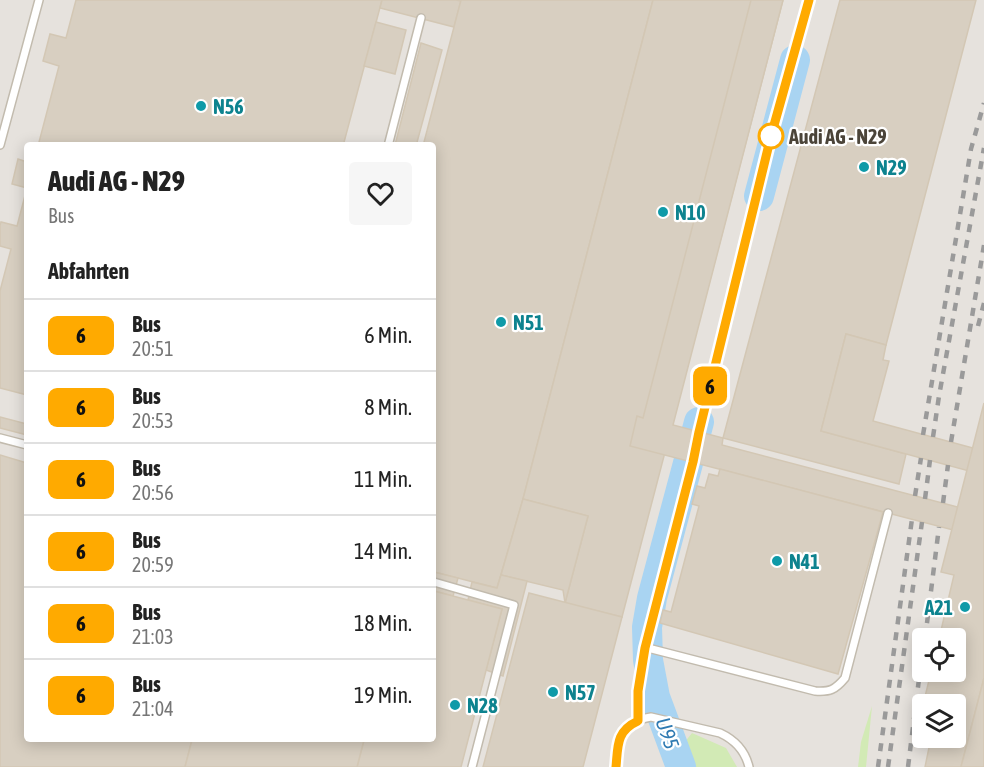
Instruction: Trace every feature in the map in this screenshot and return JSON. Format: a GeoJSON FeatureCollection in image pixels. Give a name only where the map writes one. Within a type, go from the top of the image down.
{"type":"FeatureCollection","features":[{"type":"Feature","properties":{"kind":"lane"},"geometry":{"type":"LineString","coordinates":[[0,145],[39,0]]}},
{"type":"Feature","properties":{"kind":"lane"},"geometry":{"type":"LineString","coordinates":[[699,432],[771,136],[809,0]]}},
{"type":"Feature","properties":{"kind":"lane"},"geometry":{"type":"LineString","coordinates":[[389,142],[421,18]]}},
{"type":"Feature","properties":{"kind":"lane"},"geometry":{"type":"LineString","coordinates":[[0,438],[24,444]]}},
{"type":"Feature","properties":{"kind":"lane"},"geometry":{"type":"LineString","coordinates":[[638,721],[638,691],[645,648],[693,462]]}},
{"type":"Feature","properties":{"kind":"lane"},"geometry":{"type":"LineString","coordinates":[[645,648],[815,691],[827,692],[837,687],[845,678],[888,513]]}},
{"type":"Feature","properties":{"kind":"lane"},"geometry":{"type":"LineString","coordinates":[[436,583],[514,605],[472,767]]}},
{"type":"Feature","properties":{"kind":"lane"},"geometry":{"type":"LineString","coordinates":[[616,767],[618,745],[622,733],[629,725],[651,717],[720,733],[730,738],[738,745],[749,767]]}},
{"type":"Feature","properties":{"kind":"shaded area"},"geometry":{"type":"Polygon","coordinates":[[[0,0],[984,0],[984,767],[0,767],[0,0]]]}},
{"type":"Feature","properties":{"kind":"green space"},"geometry":{"type":"Polygon","coordinates":[[[872,706],[866,767],[858,767],[861,742],[872,706]]]}},
{"type":"Feature","properties":{"kind":"green space"},"geometry":{"type":"Polygon","coordinates":[[[692,733],[726,748],[737,767],[665,767],[692,733]]]}},
{"type":"Feature","properties":{"kind":"building","name":"N56"},"geometry":{"type":"Polygon","coordinates":[[[76,0],[382,0],[344,142],[39,142],[59,66],[43,61],[50,34],[66,38],[76,0]]]}},
{"type":"Feature","properties":{"kind":"building"},"geometry":{"type":"Polygon","coordinates":[[[382,0],[461,1],[454,27],[380,8],[382,0]]]}},
{"type":"Feature","properties":{"kind":"building","name":"N51"},"geometry":{"type":"Polygon","coordinates":[[[461,0],[653,0],[523,499],[497,588],[436,573],[436,142],[424,142],[461,0]]]}},
{"type":"Feature","properties":{"kind":"building","name":"N10"},"geometry":{"type":"Polygon","coordinates":[[[653,0],[783,0],[622,617],[565,603],[588,516],[523,499],[653,0]]]}},
{"type":"Feature","properties":{"kind":"building"},"geometry":{"type":"Polygon","coordinates":[[[751,0],[783,0],[673,425],[723,438],[722,445],[984,514],[984,538],[630,446],[637,416],[643,418],[751,0]]]}},
{"type":"Feature","properties":{"kind":"building","name":"N29"},"geometry":{"type":"Polygon","coordinates":[[[840,0],[976,0],[886,345],[846,334],[821,431],[906,454],[899,484],[723,438],[840,0]]]}},
{"type":"Feature","properties":{"kind":"building"},"geometry":{"type":"Polygon","coordinates":[[[376,22],[406,30],[395,74],[364,66],[376,22]]]}},
{"type":"Feature","properties":{"kind":"building"},"geometry":{"type":"Polygon","coordinates":[[[421,43],[442,50],[417,142],[396,142],[421,43]]]}},
{"type":"Feature","properties":{"kind":"building"},"geometry":{"type":"Polygon","coordinates":[[[18,159],[24,161],[24,187],[12,184],[18,159]]]}},
{"type":"Feature","properties":{"kind":"building"},"geometry":{"type":"Polygon","coordinates":[[[24,199],[24,394],[0,388],[0,291],[11,249],[0,246],[0,225],[1,222],[17,226],[24,199]]]}},
{"type":"Feature","properties":{"kind":"building"},"geometry":{"type":"Polygon","coordinates":[[[846,334],[886,345],[883,360],[889,361],[873,421],[984,451],[984,475],[821,431],[846,334]]]}},
{"type":"Feature","properties":{"kind":"building","name":"A21"},"geometry":{"type":"Polygon","coordinates":[[[984,403],[984,678],[966,748],[966,694],[926,694],[929,682],[966,682],[966,628],[942,628],[954,575],[941,572],[984,403]]]}},
{"type":"Feature","properties":{"kind":"building"},"geometry":{"type":"Polygon","coordinates":[[[0,417],[24,423],[24,434],[0,428],[0,417]]]}},
{"type":"Feature","properties":{"kind":"building"},"geometry":{"type":"Polygon","coordinates":[[[0,455],[24,462],[24,742],[191,742],[185,767],[0,767],[0,455]]]}},
{"type":"Feature","properties":{"kind":"building","name":"N41"},"geometry":{"type":"Polygon","coordinates":[[[720,469],[883,512],[838,674],[660,623],[663,610],[671,612],[699,506],[692,504],[697,486],[705,488],[709,474],[718,476],[720,469]]]}},
{"type":"Feature","properties":{"kind":"building"},"geometry":{"type":"Polygon","coordinates":[[[523,499],[588,516],[565,603],[563,590],[501,575],[523,499]]]}},
{"type":"Feature","properties":{"kind":"building"},"geometry":{"type":"Polygon","coordinates":[[[436,572],[458,578],[453,596],[436,592],[436,572]]]}},
{"type":"Feature","properties":{"kind":"building"},"geometry":{"type":"Polygon","coordinates":[[[501,575],[527,581],[503,676],[486,670],[502,609],[468,600],[472,582],[497,588],[501,575]]]}},
{"type":"Feature","properties":{"kind":"building","name":"N28"},"geometry":{"type":"Polygon","coordinates":[[[436,592],[502,609],[461,767],[357,767],[363,742],[436,742],[436,592]]]}},
{"type":"Feature","properties":{"kind":"building","name":"N57"},"geometry":{"type":"Polygon","coordinates":[[[529,593],[622,617],[583,767],[483,767],[529,593]]]}},
{"type":"Feature","properties":{"kind":"building"},"geometry":{"type":"Polygon","coordinates":[[[984,678],[984,767],[961,767],[984,678]]]}},
{"type":"Feature","properties":{"kind":"building"},"geometry":{"type":"Polygon","coordinates":[[[191,742],[363,742],[357,767],[185,767],[191,742]]]}},
{"type":"Feature","properties":{"kind":"building","name":"A21"},"geometry":{"type":"Polygon","coordinates":[[[929,748],[966,748],[961,767],[925,767],[929,748]]]}},
{"type":"Feature","properties":{"kind":"waterway","name":"U95"},"geometry":{"type":"LineString","coordinates":[[759,196],[795,60]]}},
{"type":"Feature","properties":{"kind":"waterway","name":"U95"},"geometry":{"type":"LineString","coordinates":[[681,767],[655,697],[648,660],[647,627],[652,598],[699,422]]}},
{"type":"Feature","properties":{"kind":"waterway","name":"U95"},"geometry":{"type":"LineString","coordinates":[[672,743],[682,767]]}},
{"type":"Feature","properties":{"kind":"railway"},"geometry":{"type":"LineString","coordinates":[[923,435],[971,149],[984,103]]}},
{"type":"Feature","properties":{"kind":"railway"},"geometry":{"type":"LineString","coordinates":[[933,437],[984,148]]}},
{"type":"Feature","properties":{"kind":"railway"},"geometry":{"type":"LineString","coordinates":[[951,442],[984,245]]}},
{"type":"Feature","properties":{"kind":"railway"},"geometry":{"type":"LineString","coordinates":[[978,326],[984,303]]}},
{"type":"Feature","properties":{"kind":"railway"},"geometry":{"type":"LineString","coordinates":[[915,496],[921,458]]}},
{"type":"Feature","properties":{"kind":"railway"},"geometry":{"type":"LineString","coordinates":[[925,499],[930,460]]}},
{"type":"Feature","properties":{"kind":"railway"},"geometry":{"type":"LineString","coordinates":[[943,503],[948,465]]}},
{"type":"Feature","properties":{"kind":"railway"},"geometry":{"type":"LineString","coordinates":[[878,767],[912,519]]}},
{"type":"Feature","properties":{"kind":"railway"},"geometry":{"type":"LineString","coordinates":[[888,767],[922,522]]}},
{"type":"Feature","properties":{"kind":"railway"},"geometry":{"type":"LineString","coordinates":[[926,628],[939,527]]}},
{"type":"Feature","properties":{"kind":"railway"},"geometry":{"type":"LineString","coordinates":[[908,767],[919,682]]}},
{"type":"Feature","properties":{"kind":"bus line","name":"6"},"geometry":{"type":"LineString","coordinates":[[616,767],[618,745],[622,733],[629,725],[638,721],[638,691],[645,648],[693,462],[771,136],[809,0]]}},
{"type":"Feature","properties":{"kind":"place","name":"N56"},"geometry":{"type":"Point","coordinates":[201,106]}},
{"type":"Feature","properties":{"kind":"place","name":"Audi AG - N29"},"geometry":{"type":"Point","coordinates":[771,136]}},
{"type":"Feature","properties":{"kind":"place","name":"N29"},"geometry":{"type":"Point","coordinates":[864,167]}},
{"type":"Feature","properties":{"kind":"place","name":"N10"},"geometry":{"type":"Point","coordinates":[663,212]}},
{"type":"Feature","properties":{"kind":"place","name":"N51"},"geometry":{"type":"Point","coordinates":[501,322]}},
{"type":"Feature","properties":{"kind":"place","name":"N41"},"geometry":{"type":"Point","coordinates":[777,561]}},
{"type":"Feature","properties":{"kind":"place","name":"A21"},"geometry":{"type":"Point","coordinates":[965,607]}},
{"type":"Feature","properties":{"kind":"place","name":"N57"},"geometry":{"type":"Point","coordinates":[553,692]}},
{"type":"Feature","properties":{"kind":"place","name":"N28"},"geometry":{"type":"Point","coordinates":[455,705]}}]}
